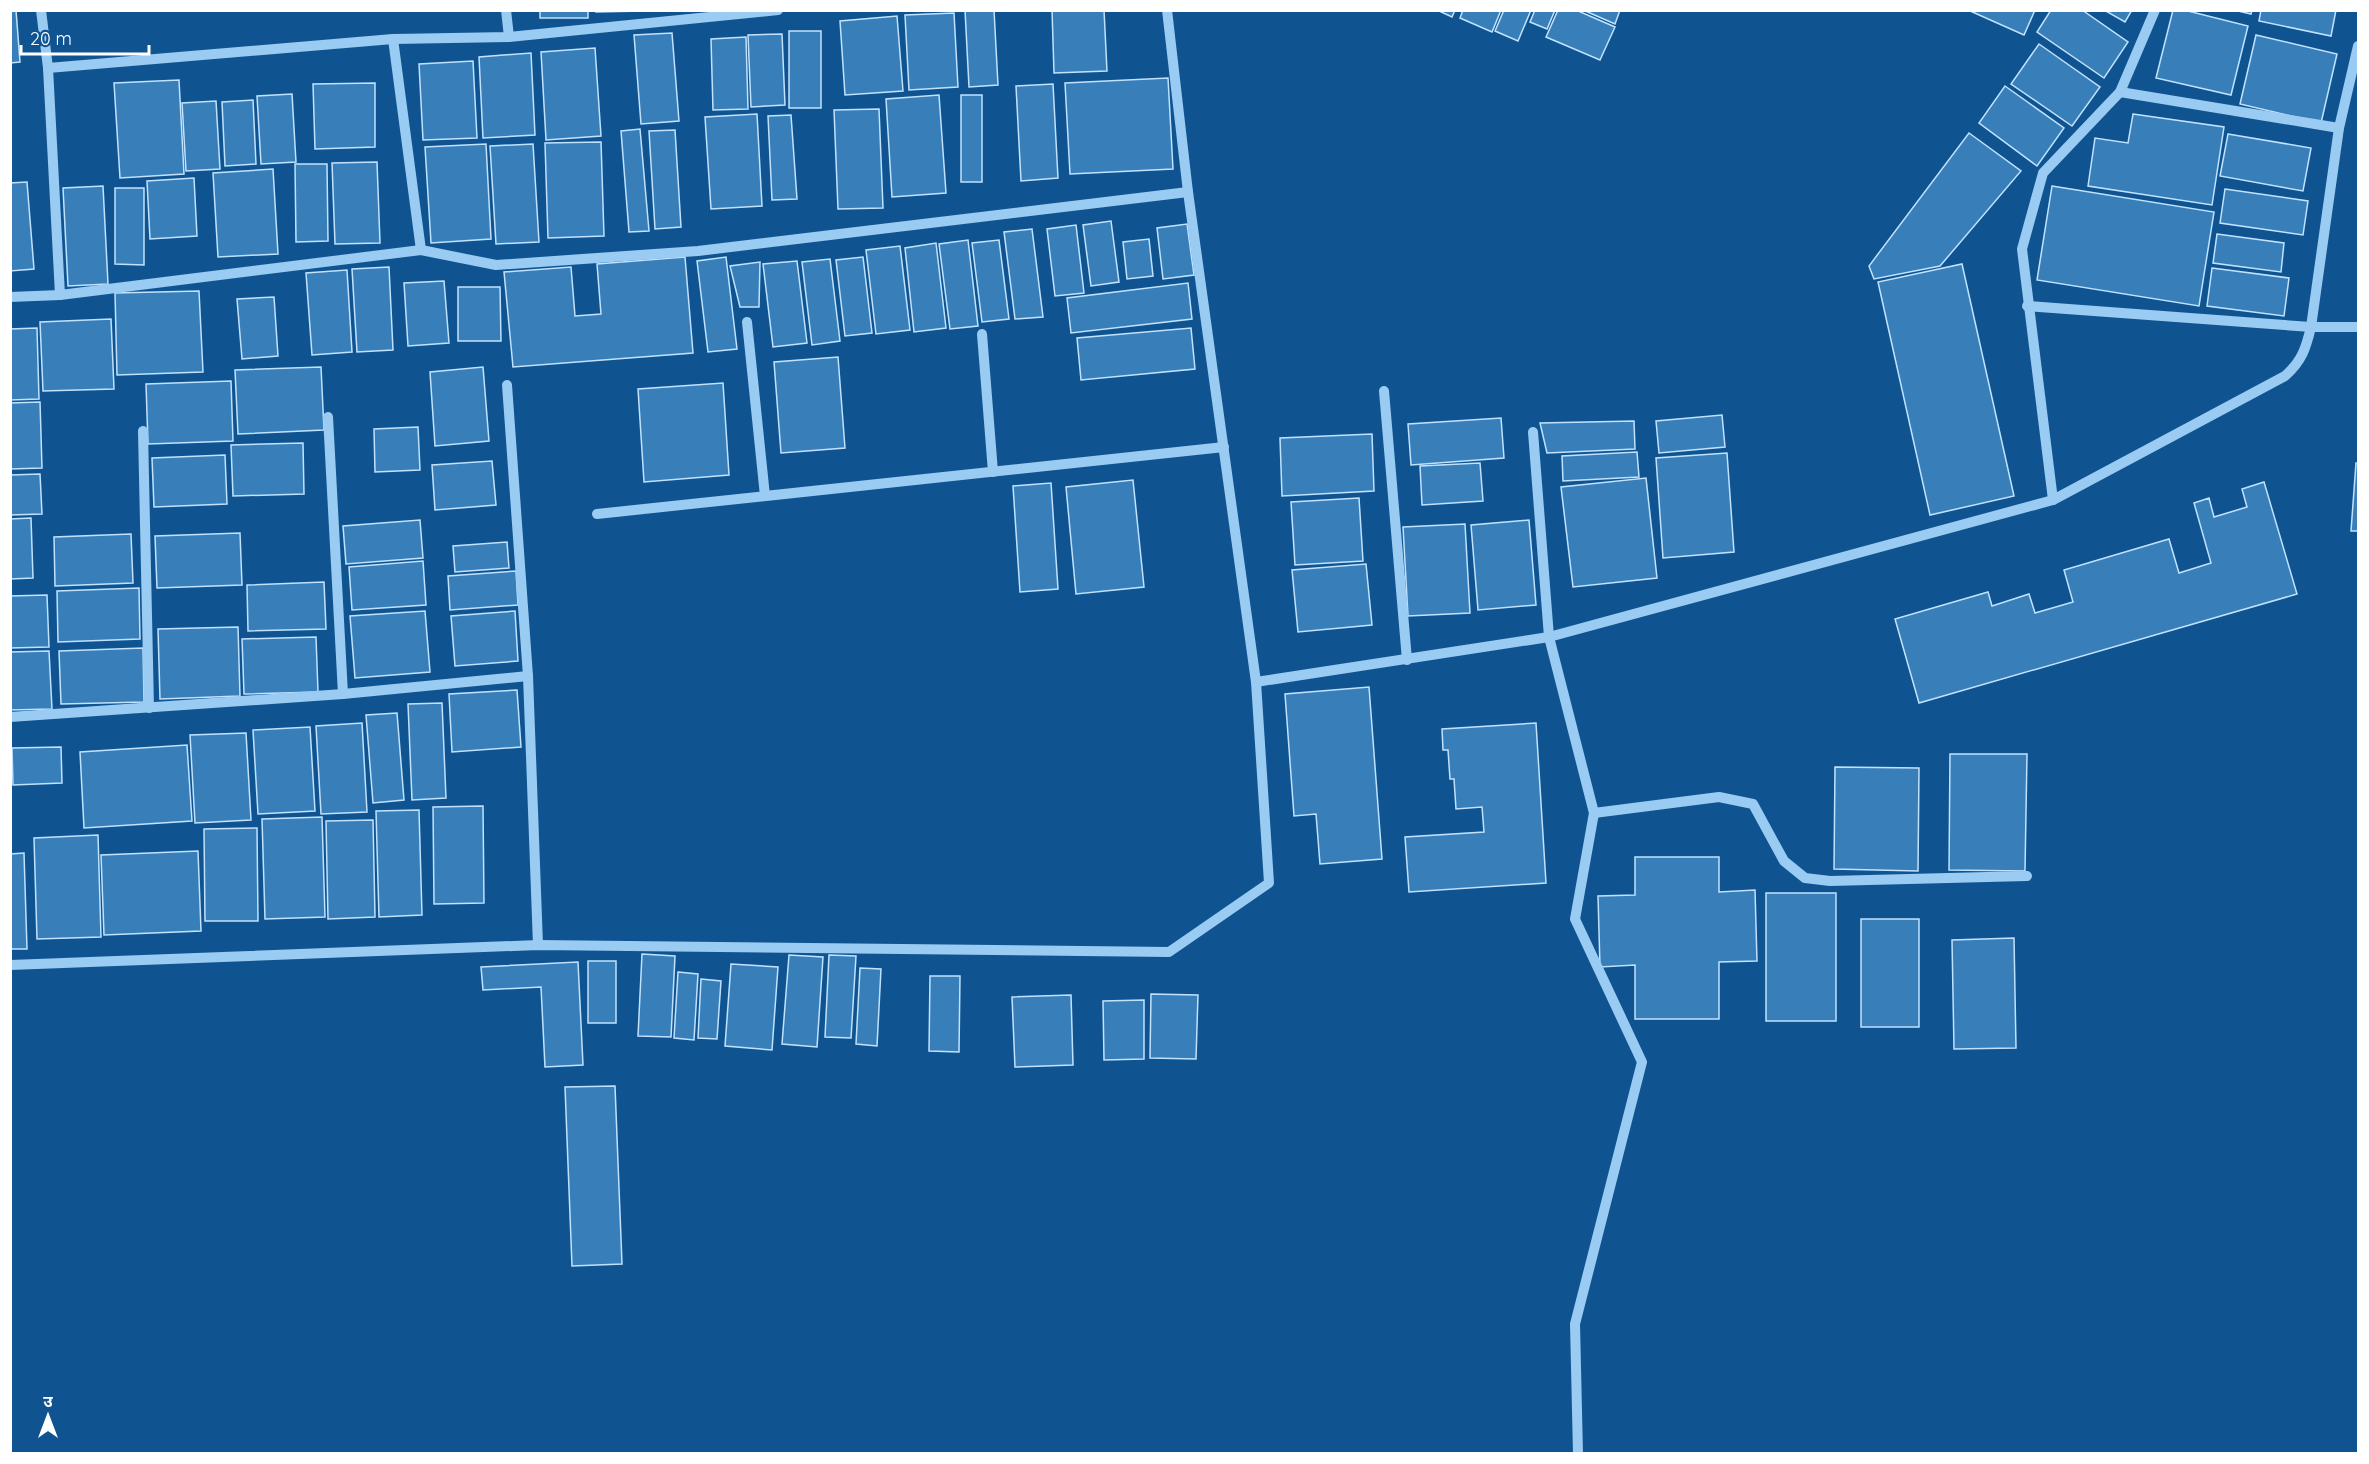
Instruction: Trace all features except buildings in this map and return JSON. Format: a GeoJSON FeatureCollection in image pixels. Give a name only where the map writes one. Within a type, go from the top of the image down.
{"type":"FeatureCollection","features":[{"type":"Feature","properties":{"kind":"street"},"geometry":{"type":"LineString","coordinates":[[41,10],[48,69],[60,295]]}},
{"type":"Feature","properties":{"kind":"street"},"geometry":{"type":"LineString","coordinates":[[506,10],[509,38]]}},
{"type":"Feature","properties":{"kind":"street"},"geometry":{"type":"LineString","coordinates":[[48,69],[393,39],[509,38],[778,10]]}},
{"type":"Feature","properties":{"kind":"street"},"geometry":{"type":"LineString","coordinates":[[10,965],[538,945],[1169,952],[1269,883],[1256,682],[1188,192],[1167,10]]}},
{"type":"Feature","properties":{"kind":"street"},"geometry":{"type":"LineString","coordinates":[[2054,500],[2027,306],[2022,249],[2043,173],[2120,92],[2155,10]]}},
{"type":"Feature","properties":{"kind":"street"},"geometry":{"type":"LineString","coordinates":[[393,39],[422,250]]}},
{"type":"Feature","properties":{"kind":"street"},"geometry":{"type":"LineString","coordinates":[[1256,682],[1549,637],[2054,500],[2285,376],[2297,365],[2304,354],[2311,327],[2339,128],[2358,46]]}},
{"type":"Feature","properties":{"kind":"street"},"geometry":{"type":"LineString","coordinates":[[2120,92],[2339,128]]}},
{"type":"Feature","properties":{"kind":"street"},"geometry":{"type":"LineString","coordinates":[[10,297],[60,295],[422,250],[496,265],[698,251],[1188,192]]}},
{"type":"Feature","properties":{"kind":"street"},"geometry":{"type":"LineString","coordinates":[[2027,306],[2311,327],[2358,327]]}},
{"type":"Feature","properties":{"kind":"street"},"geometry":{"type":"LineString","coordinates":[[747,322],[765,496]]}},
{"type":"Feature","properties":{"kind":"street"},"geometry":{"type":"LineString","coordinates":[[982,334],[993,472]]}},
{"type":"Feature","properties":{"kind":"street"},"geometry":{"type":"LineString","coordinates":[[507,385],[528,676],[538,945]]}},
{"type":"Feature","properties":{"kind":"street"},"geometry":{"type":"LineString","coordinates":[[1384,391],[1407,660]]}},
{"type":"Feature","properties":{"kind":"street"},"geometry":{"type":"LineString","coordinates":[[328,417],[343,694]]}},
{"type":"Feature","properties":{"kind":"street"},"geometry":{"type":"LineString","coordinates":[[143,431],[149,708]]}},
{"type":"Feature","properties":{"kind":"street"},"geometry":{"type":"LineString","coordinates":[[1533,432],[1549,637],[1594,813],[1575,919],[1642,1062],[1575,1324],[1578,1454]]}},
{"type":"Feature","properties":{"kind":"street"},"geometry":{"type":"LineString","coordinates":[[597,514],[1224,447]]}},
{"type":"Feature","properties":{"kind":"street"},"geometry":{"type":"LineString","coordinates":[[10,717],[343,694],[528,676]]}},
{"type":"Feature","properties":{"kind":"street"},"geometry":{"type":"LineString","coordinates":[[1594,813],[1719,797],[1753,804],[1784,861],[1805,878],[1830,881],[2027,876]]}}]}
